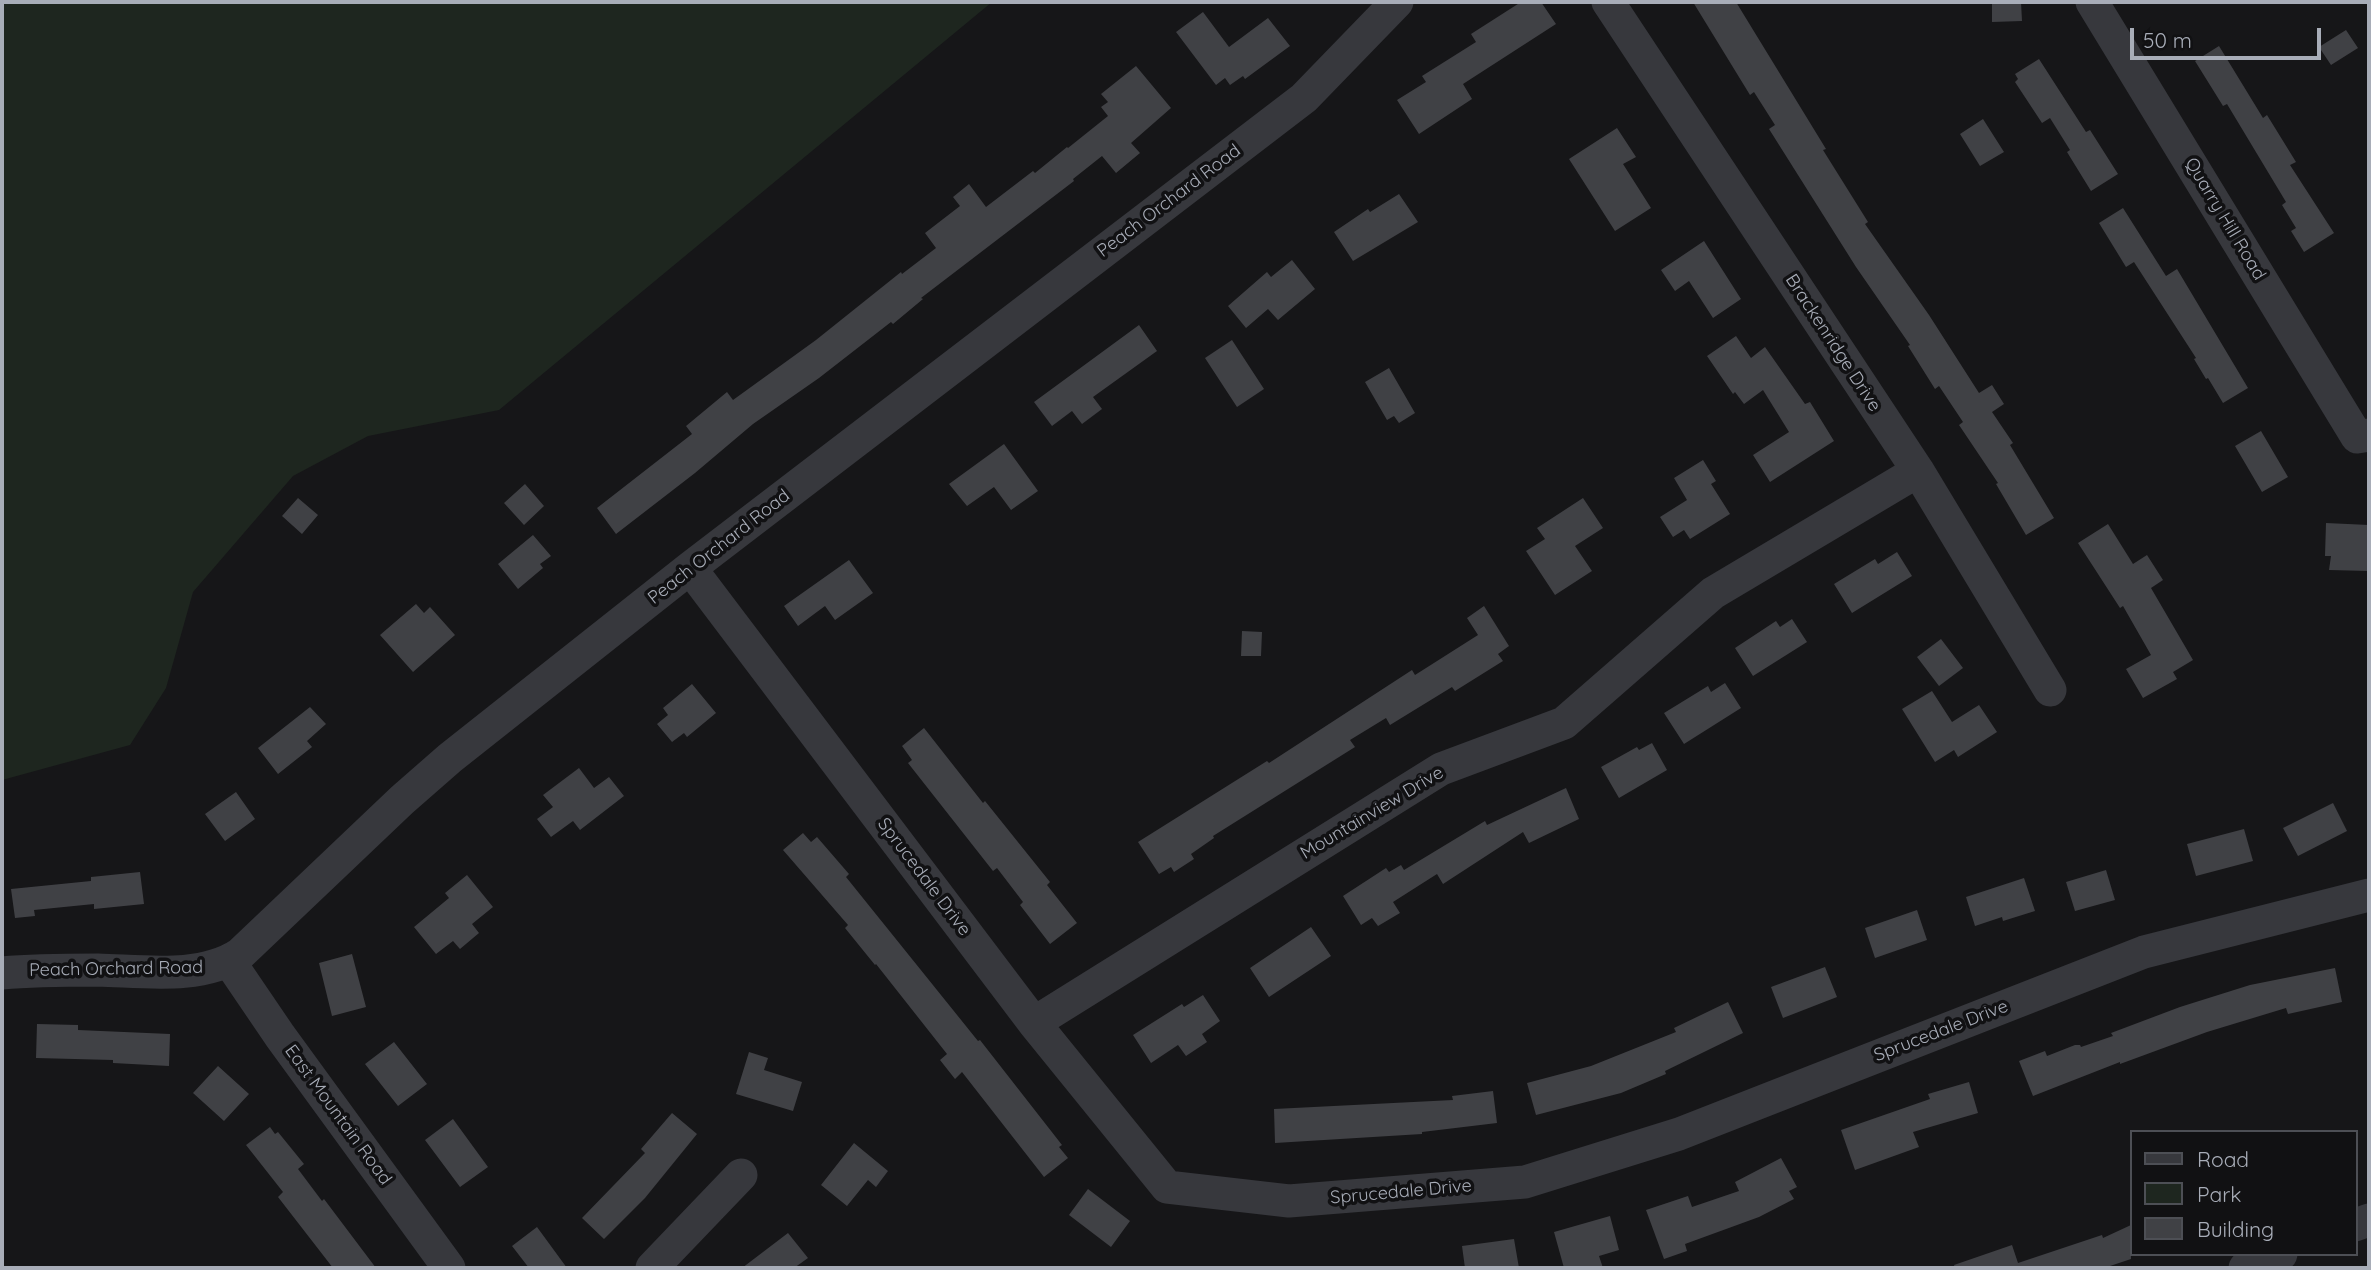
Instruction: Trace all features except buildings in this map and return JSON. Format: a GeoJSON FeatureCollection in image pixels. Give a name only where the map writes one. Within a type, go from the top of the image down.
{"type":"FeatureCollection","features":[{"type":"Feature","properties":{"kind":"street","name":"Peach Orchard Road"},"geometry":{"type":"LineString","coordinates":[[2,973],[69,970],[179,971],[208,968],[229,961],[260,936],[436,771],[690,568],[1304,98],[1397,2]]}},
{"type":"Feature","properties":{"kind":"street","name":"Brackenridge Drive"},"geometry":{"type":"LineString","coordinates":[[1608,2],[1918,471],[2050,690]]}},
{"type":"Feature","properties":{"kind":"street","name":"Quarry Hill Road"},"geometry":{"type":"LineString","coordinates":[[2092,2],[2363,436]]}},
{"type":"Feature","properties":{"kind":"street","name":"Mountainview Drive"},"geometry":{"type":"LineString","coordinates":[[1034,1023],[1441,769],[1564,723],[1713,593],[1918,471]]}},
{"type":"Feature","properties":{"kind":"street","name":"Sprucedale Drive"},"geometry":{"type":"LineString","coordinates":[[690,568],[1034,1023],[1167,1187],[1289,1201],[1525,1182],[1679,1134],[2144,952],[2369,895]]}},
{"type":"Feature","properties":{"kind":"street","name":"East Mountain Road"},"geometry":{"type":"LineString","coordinates":[[229,961],[280,1036],[449,1268]]}},
{"type":"Feature","properties":{"kind":"street"},"geometry":{"type":"LineString","coordinates":[[652,1268],[741,1175]]}},
{"type":"Feature","properties":{"kind":"street"},"geometry":{"type":"LineString","coordinates":[[2245,1268],[2276,1256]]}},
{"type":"Feature","properties":{"kind":"green space"},"geometry":{"type":"Polygon","coordinates":[[[2,2],[992,2],[499,410],[368,436],[293,476],[193,592],[166,688],[130,745],[2,780],[2,2]]]}}]}
